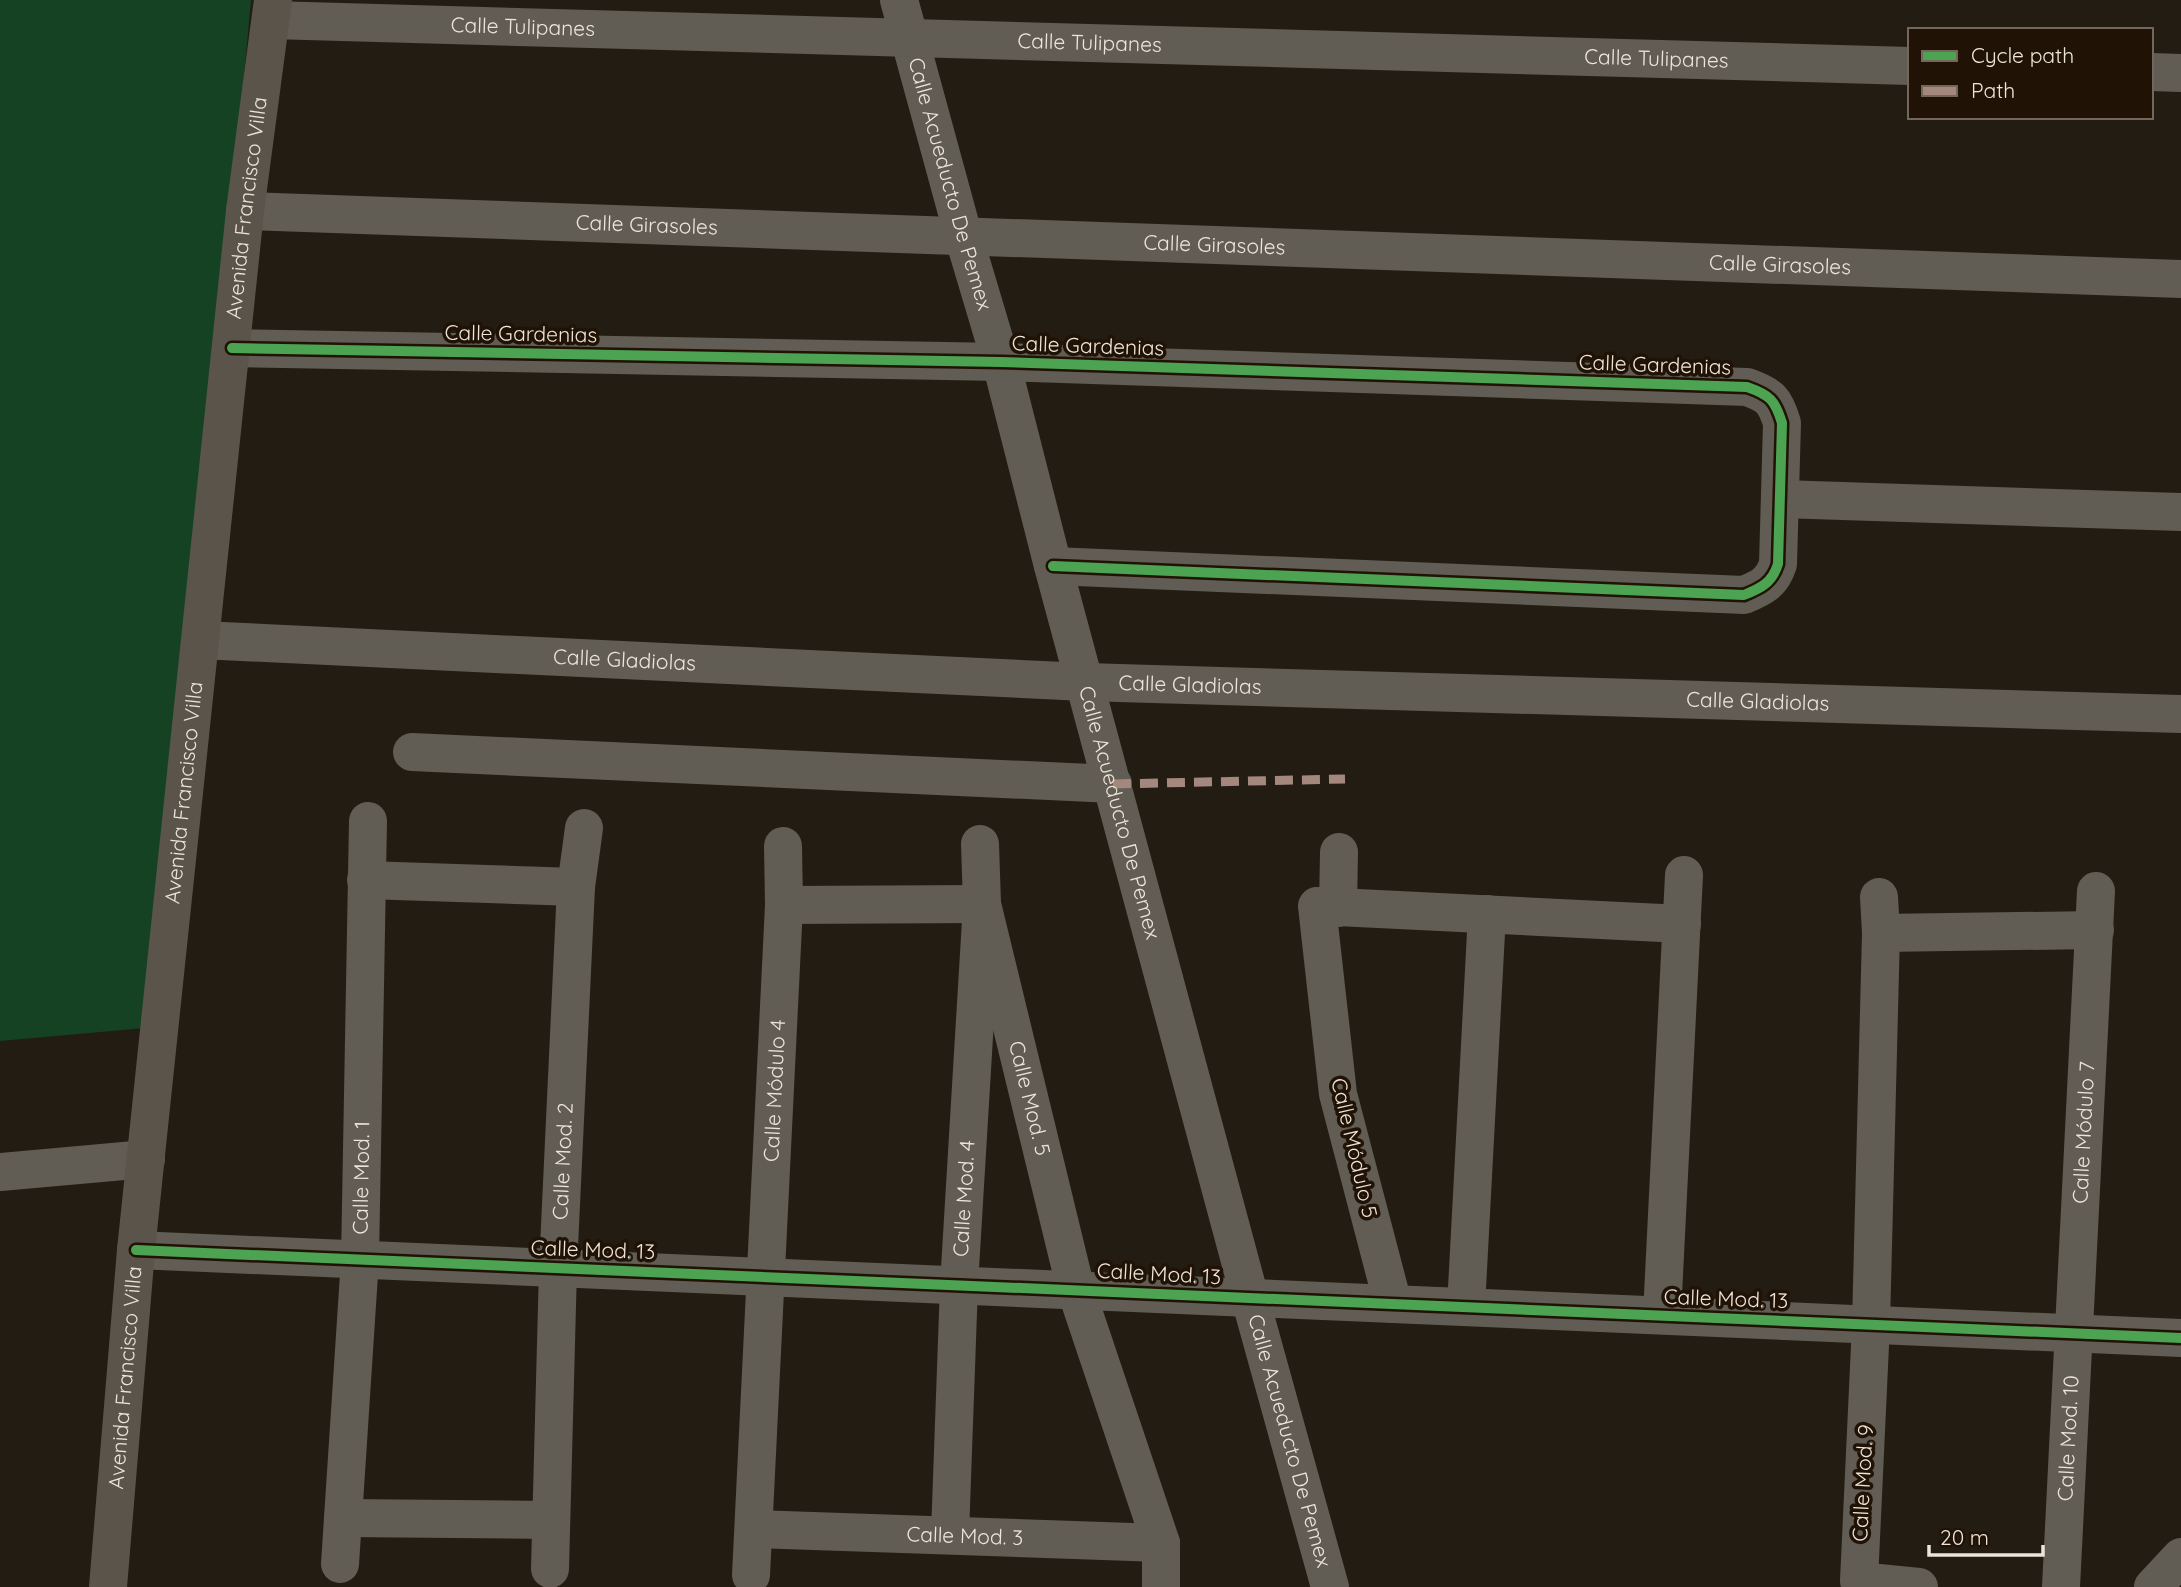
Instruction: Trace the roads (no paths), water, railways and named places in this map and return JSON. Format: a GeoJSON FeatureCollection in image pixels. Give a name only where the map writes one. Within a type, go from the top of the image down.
{"type":"FeatureCollection","features":[{"type":"Feature","properties":{"kind":"street","name":"Calle Acueducto De Pemex"},"geometry":{"type":"LineString","coordinates":[[899,0],[1001,362],[1053,566],[1250,1298],[1331,1587]]}},
{"type":"Feature","properties":{"kind":"street","name":"Calle Tulipanes"},"geometry":{"type":"LineString","coordinates":[[272,10],[909,38],[1908,66]]}},
{"type":"Feature","properties":{"kind":"street","name":"Avenida Francisco Villa"},"geometry":{"type":"LineString","coordinates":[[108,1587],[136,1250],[245,211],[272,10]]}},
{"type":"Feature","properties":{"kind":"street"},"geometry":{"type":"LineString","coordinates":[[2153,72],[2181,73]]}},
{"type":"Feature","properties":{"kind":"street","name":"Calle Girasoles"},"geometry":{"type":"LineString","coordinates":[[245,211],[2181,279]]}},
{"type":"Feature","properties":{"kind":"street","name":"Calle Gardenias"},"geometry":{"type":"LineString","coordinates":[[232,348],[1001,362],[1747,387],[1764,393],[1777,405],[1782,423],[1778,564],[1773,578],[1762,587],[1744,595],[1053,566]]}},
{"type":"Feature","properties":{"kind":"street"},"geometry":{"type":"LineString","coordinates":[[1781,499],[2181,512]]}},
{"type":"Feature","properties":{"kind":"street","name":"Calle Gladiolas"},"geometry":{"type":"LineString","coordinates":[[201,640],[1085,682],[2181,714]]}},
{"type":"Feature","properties":{"kind":"street"},"geometry":{"type":"LineString","coordinates":[[412,752],[1113,784]]}},
{"type":"Feature","properties":{"kind":"street","name":"Calle Mod. 1"},"geometry":{"type":"LineString","coordinates":[[340,1564],[360,1259],[368,821]]}},
{"type":"Feature","properties":{"kind":"street","name":"Calle Mod. 2"},"geometry":{"type":"LineString","coordinates":[[550,1569],[558,1268],[576,887],[584,828]]}},
{"type":"Feature","properties":{"kind":"street"},"geometry":{"type":"LineString","coordinates":[[784,905],[982,904],[980,844]]}},
{"type":"Feature","properties":{"kind":"street","name":"Calle Módulo 4"},"geometry":{"type":"LineString","coordinates":[[766,1276],[784,905],[783,846]]}},
{"type":"Feature","properties":{"kind":"street","name":"Calle Módulo 5"},"geometry":{"type":"LineString","coordinates":[[1339,852],[1328,907],[1338,1094],[1393,1304]]}},
{"type":"Feature","properties":{"kind":"street"},"geometry":{"type":"LineString","coordinates":[[1662,1315],[1685,876]]}},
{"type":"Feature","properties":{"kind":"street"},"geometry":{"type":"LineString","coordinates":[[366,880],[576,887]]}},
{"type":"Feature","properties":{"kind":"street","name":"Calle Módulo 7"},"geometry":{"type":"LineString","coordinates":[[2072,1333],[2096,891]]}},
{"type":"Feature","properties":{"kind":"street","name":"Calle Mod. 4"},"geometry":{"type":"LineString","coordinates":[[950,1534],[960,1285],[982,904]]}},
{"type":"Feature","properties":{"kind":"street","name":"Calle Mod. 5"},"geometry":{"type":"LineString","coordinates":[[982,904],[1076,1290]]}},
{"type":"Feature","properties":{"kind":"street"},"geometry":{"type":"LineString","coordinates":[[1328,907],[1682,924]]}},
{"type":"Feature","properties":{"kind":"street"},"geometry":{"type":"LineString","coordinates":[[1466,1307],[1487,914]]}},
{"type":"Feature","properties":{"kind":"street"},"geometry":{"type":"LineString","coordinates":[[1871,1324],[1880,915],[2095,930]]}},
{"type":"Feature","properties":{"kind":"street"},"geometry":{"type":"LineString","coordinates":[[0,1172],[146,1159]]}},
{"type":"Feature","properties":{"kind":"street","name":"Calle Mod. 13"},"geometry":{"type":"LineString","coordinates":[[136,1250],[2181,1338]]}},
{"type":"Feature","properties":{"kind":"street"},"geometry":{"type":"LineString","coordinates":[[751,1575],[766,1276]]}},
{"type":"Feature","properties":{"kind":"street"},"geometry":{"type":"LineString","coordinates":[[1076,1290],[1161,1543],[1161,1587]]}},
{"type":"Feature","properties":{"kind":"street","name":"Calle Mod. 9"},"geometry":{"type":"LineString","coordinates":[[1871,1324],[1859,1581],[1919,1587]]}},
{"type":"Feature","properties":{"kind":"street","name":"Calle Mod. 10"},"geometry":{"type":"LineString","coordinates":[[2061,1587],[2072,1333]]}},
{"type":"Feature","properties":{"kind":"street"},"geometry":{"type":"LineString","coordinates":[[343,1518],[551,1520]]}},
{"type":"Feature","properties":{"kind":"street","name":"Calle Mod. 3"},"geometry":{"type":"LineString","coordinates":[[755,1528],[1161,1543]]}},
{"type":"Feature","properties":{"kind":"street"},"geometry":{"type":"LineString","coordinates":[[2153,1587],[2181,1557]]}}]}
